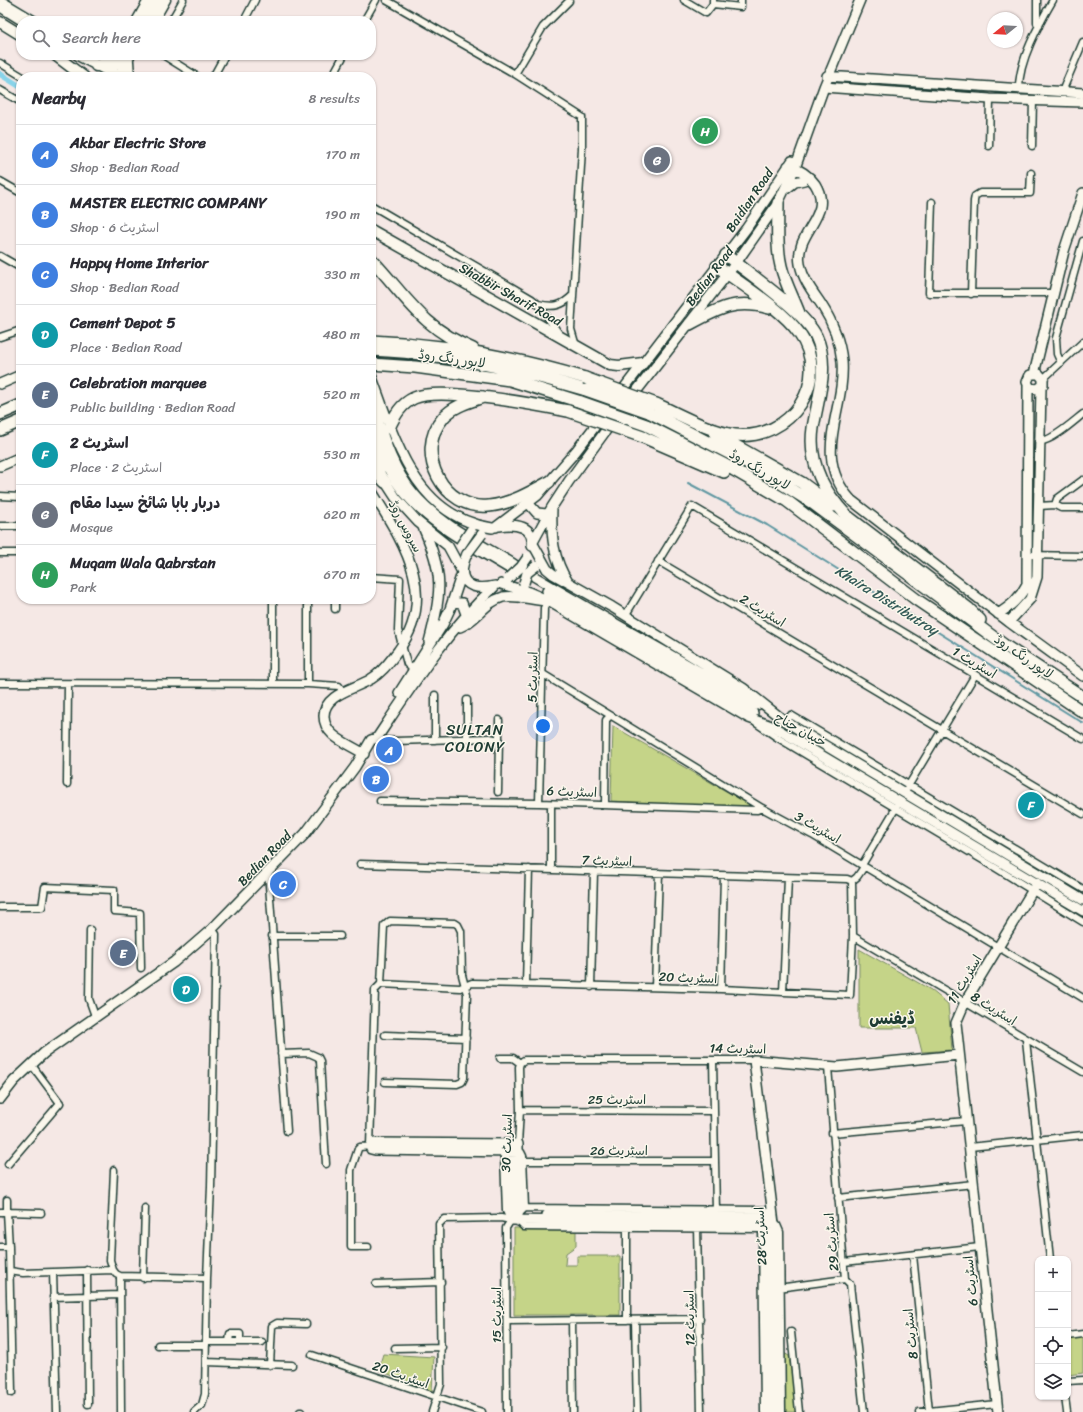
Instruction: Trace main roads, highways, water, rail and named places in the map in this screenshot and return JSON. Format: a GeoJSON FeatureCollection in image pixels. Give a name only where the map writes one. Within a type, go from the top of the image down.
{"type":"FeatureCollection","features":[{"type":"Feature","properties":{"kind":"highway"},"geometry":{"type":"LineString","coordinates":[[778,203],[778,243],[781,265],[787,285],[799,313]]}},
{"type":"Feature","properties":{"kind":"highway"},"geometry":{"type":"LineString","coordinates":[[726,255],[799,313],[816,335],[823,367],[821,390],[813,428],[813,453],[820,479],[826,491],[846,515]]}},
{"type":"Feature","properties":{"kind":"highway"},"geometry":{"type":"LineString","coordinates":[[376,265],[422,318],[445,336],[481,352]]}},
{"type":"Feature","properties":{"kind":"highway"},"geometry":{"type":"LineString","coordinates":[[653,408],[690,419],[725,433],[747,435],[775,428],[792,416],[804,399],[810,382],[808,351],[799,333],[775,310],[717,266]]}},
{"type":"Feature","properties":{"kind":"highway"},"geometry":{"type":"LineString","coordinates":[[690,324],[728,305],[747,303],[775,310]]}},
{"type":"Feature","properties":{"kind":"highway"},"geometry":{"type":"LineString","coordinates":[[380,344],[481,352],[544,366],[586,384]]}},
{"type":"Feature","properties":{"kind":"highway","name":"لاہور رنگ روڈ"},"geometry":{"type":"LineString","coordinates":[[380,344],[586,384],[653,408],[804,497],[1004,645],[1083,697]]}},
{"type":"Feature","properties":{"kind":"highway","name":"لاہور رنگ روڈ"},"geometry":{"type":"LineString","coordinates":[[376,364],[392,364],[510,380],[581,402],[646,425],[694,448],[760,484],[804,513],[916,600],[1083,712]]}},
{"type":"Feature","properties":{"kind":"highway"},"geometry":{"type":"LineString","coordinates":[[389,428],[398,411],[416,397],[437,395],[483,397],[568,410],[643,437],[726,473],[760,484]]}},
{"type":"Feature","properties":{"kind":"highway"},"geometry":{"type":"LineString","coordinates":[[483,397],[451,411],[443,418],[434,433],[431,446],[432,462],[438,478],[445,489],[453,496],[468,504],[490,506],[515,499],[549,482]]}},
{"type":"Feature","properties":{"kind":"highway"},"geometry":{"type":"LineString","coordinates":[[0,414],[16,408]]}},
{"type":"Feature","properties":{"kind":"highway"},"geometry":{"type":"LineString","coordinates":[[690,419],[802,483],[968,608],[1004,645]]}},
{"type":"Feature","properties":{"kind":"highway"},"geometry":{"type":"LineString","coordinates":[[0,430],[16,423]]}},
{"type":"Feature","properties":{"kind":"highway"},"geometry":{"type":"LineString","coordinates":[[376,472],[385,482]]}},
{"type":"Feature","properties":{"kind":"main road"},"geometry":{"type":"LineString","coordinates":[[144,16],[153,0]]}},
{"type":"Feature","properties":{"kind":"main road"},"geometry":{"type":"LineString","coordinates":[[152,16],[161,0]]}},
{"type":"Feature","properties":{"kind":"main road","name":"Bedian Road"},"geometry":{"type":"LineString","coordinates":[[533,543],[550,510],[607,429],[736,264],[778,203],[784,192],[790,170],[803,145],[828,76],[860,0]]}},
{"type":"Feature","properties":{"kind":"main road"},"geometry":{"type":"LineString","coordinates":[[0,6],[16,16]]}},
{"type":"Feature","properties":{"kind":"main road"},"geometry":{"type":"LineString","coordinates":[[0,22],[16,32]]}},
{"type":"Feature","properties":{"kind":"main road"},"geometry":{"type":"LineString","coordinates":[[62,60],[77,72]]}},
{"type":"Feature","properties":{"kind":"main road"},"geometry":{"type":"LineString","coordinates":[[86,60],[106,72]]}},
{"type":"Feature","properties":{"kind":"main road"},"geometry":{"type":"LineString","coordinates":[[96,66],[113,60]]}},
{"type":"Feature","properties":{"kind":"main road"},"geometry":{"type":"LineString","coordinates":[[115,72],[121,60]]}},
{"type":"Feature","properties":{"kind":"main road"},"geometry":{"type":"LineString","coordinates":[[123,60],[127,72]]}},
{"type":"Feature","properties":{"kind":"main road"},"geometry":{"type":"LineString","coordinates":[[828,76],[1064,93],[1079,98]]}},
{"type":"Feature","properties":{"kind":"main road"},"geometry":{"type":"LineString","coordinates":[[934,83],[934,94]]}},
{"type":"Feature","properties":{"kind":"main road"},"geometry":{"type":"LineString","coordinates":[[824,87],[986,98],[1033,100],[1079,98]]}},
{"type":"Feature","properties":{"kind":"main road"},"geometry":{"type":"LineString","coordinates":[[983,87],[986,98]]}},
{"type":"Feature","properties":{"kind":"main road"},"geometry":{"type":"LineString","coordinates":[[790,170],[804,180],[815,185]]}},
{"type":"Feature","properties":{"kind":"main road"},"geometry":{"type":"LineString","coordinates":[[790,170],[808,176],[815,185],[821,198],[819,213],[805,233],[800,247],[799,256],[800,265],[806,281],[830,322],[839,345],[842,373],[831,444],[834,472],[839,484],[851,500],[998,614],[1083,676]]}},
{"type":"Feature","properties":{"kind":"main road","name":"Baidian Road"},"geometry":{"type":"LineString","coordinates":[[549,482],[576,451],[628,384],[790,170]]}},
{"type":"Feature","properties":{"kind":"main road"},"geometry":{"type":"LineString","coordinates":[[784,192],[795,182],[804,180]]}},
{"type":"Feature","properties":{"kind":"main road"},"geometry":{"type":"LineString","coordinates":[[1009,622],[1030,599],[1038,577],[1041,441],[1039,379],[1053,293],[1064,251],[1083,193]]}},
{"type":"Feature","properties":{"kind":"main road"},"geometry":{"type":"LineString","coordinates":[[1028,385],[1034,390],[1039,379],[1060,284],[1083,208]]}},
{"type":"Feature","properties":{"kind":"main road","name":"Shabbir Sharif Road"},"geometry":{"type":"LineString","coordinates":[[376,233],[610,365],[619,366],[643,363]]}},
{"type":"Feature","properties":{"kind":"main road"},"geometry":{"type":"LineString","coordinates":[[0,384],[16,377]]}},
{"type":"Feature","properties":{"kind":"main road"},"geometry":{"type":"LineString","coordinates":[[998,614],[1009,607],[1022,595],[1027,584],[1028,378],[1039,379]]}},
{"type":"Feature","properties":{"kind":"main road"},"geometry":{"type":"LineString","coordinates":[[376,390],[389,428],[412,474],[425,490],[456,516],[473,524],[494,528],[509,524],[521,525],[528,531],[533,543],[528,557],[521,567],[501,583],[482,589],[474,587],[464,580],[462,572],[450,549],[430,532],[396,498],[385,482],[376,460]]}},
{"type":"Feature","properties":{"kind":"main road"},"geometry":{"type":"LineString","coordinates":[[376,412],[394,464],[414,494],[434,514],[536,577],[786,722]]}},
{"type":"Feature","properties":{"kind":"main road"},"geometry":{"type":"LineString","coordinates":[[376,437],[383,459],[390,473],[405,495],[431,520],[774,727]]}},
{"type":"Feature","properties":{"kind":"main road"},"geometry":{"type":"LineString","coordinates":[[0,466],[16,459]]}},
{"type":"Feature","properties":{"kind":"main road"},"geometry":{"type":"LineString","coordinates":[[426,651],[443,624],[453,602],[467,554],[482,534],[494,528],[529,504],[549,482]]}},
{"type":"Feature","properties":{"kind":"main road","name":"سروس روڈ"},"geometry":{"type":"LineString","coordinates":[[364,754],[333,735],[326,726],[324,715],[327,705],[331,699],[378,675],[401,647],[414,619],[417,598],[415,578],[404,546],[376,498]]}},
{"type":"Feature","properties":{"kind":"main road"},"geometry":{"type":"LineString","coordinates":[[430,532],[439,533],[456,546],[464,542],[472,530],[470,527],[440,508],[440,503]]}},
{"type":"Feature","properties":{"kind":"main road"},"geometry":{"type":"LineString","coordinates":[[529,504],[537,514],[550,510],[553,544],[561,568],[568,582]]}},
{"type":"Feature","properties":{"kind":"main road"},"geometry":{"type":"LineString","coordinates":[[417,672],[426,651],[437,608],[439,574],[434,551],[423,525]]}},
{"type":"Feature","properties":{"kind":"main road","name":"خیبان جناح"},"geometry":{"type":"LineString","coordinates":[[533,543],[547,569],[557,577],[625,616],[743,688],[786,722],[902,797],[1034,887],[1083,911]]}},
{"type":"Feature","properties":{"kind":"main road"},"geometry":{"type":"LineString","coordinates":[[455,629],[463,626],[490,604],[502,598],[512,597],[534,601],[547,600],[543,594],[527,587],[524,583],[528,573],[536,566],[543,570],[547,569]]}},
{"type":"Feature","properties":{"kind":"main road","name":"Bedian Road"},"geometry":{"type":"LineString","coordinates":[[1,1097],[14,1081],[44,1053],[174,962],[212,929],[305,834],[364,754],[372,740],[377,738],[417,672],[455,629],[466,614],[501,583]]}},
{"type":"Feature","properties":{"kind":"main road","name":"خیبان جناح"},"geometry":{"type":"LineString","coordinates":[[501,583],[529,592],[547,600],[749,718],[774,727],[902,797],[1083,900]]}},
{"type":"Feature","properties":{"kind":"main road"},"geometry":{"type":"LineString","coordinates":[[453,602],[462,603],[466,614]]}},
{"type":"Feature","properties":{"kind":"main road","name":"اسٹریٹ 11"},"geometry":{"type":"LineString","coordinates":[[970,1147],[956,1023],[965,1002],[1034,887]]}},
{"type":"Feature","properties":{"kind":"main road","name":"اسٹریٹ 14"},"geometry":{"type":"LineString","coordinates":[[754,1060],[828,1067],[959,1055]]}},
{"type":"Feature","properties":{"kind":"main road","name":"اسٹریٹ 28"},"geometry":{"type":"LineString","coordinates":[[754,1060],[768,1218],[778,1288],[777,1412]]}},
{"type":"Feature","properties":{"kind":"main road","name":"اسٹریٹ 30"},"geometry":{"type":"LineString","coordinates":[[370,1146],[374,1143],[512,1150],[515,1218]]}},
{"type":"Feature","properties":{"kind":"main road","name":"اسٹریٹ 6"},"geometry":{"type":"LineString","coordinates":[[970,1147],[998,1408]]}},
{"type":"Feature","properties":{"kind":"main road"},"geometry":{"type":"LineString","coordinates":[[515,1218],[768,1218]]}},
{"type":"Feature","properties":{"kind":"main road"},"geometry":{"type":"LineString","coordinates":[[515,1218],[627,1226],[697,1226],[768,1218]]}},
{"type":"Feature","properties":{"kind":"main road","name":"اسٹریٹ 28"},"geometry":{"type":"LineString","coordinates":[[768,1218],[770,1412]]}},
{"type":"Feature","properties":{"kind":"waterway","name":"Khaira Distributroy"},"geometry":{"type":"LineString","coordinates":[[0,74],[16,84]]}},
{"type":"Feature","properties":{"kind":"waterway","name":"Khaira Distributroy"},"geometry":{"type":"LineString","coordinates":[[688,483],[767,525],[1083,723]]}},
{"type":"Feature","properties":{"kind":"place","name":"Muqam Wala Qabrstan"},"geometry":{"type":"Point","coordinates":[705,131]}},
{"type":"Feature","properties":{"kind":"place","name":"دربار بابا شائخ سیدا مقام"},"geometry":{"type":"Point","coordinates":[657,160]}},
{"type":"Feature","properties":{"kind":"place","name":"Akbar Electric Store"},"geometry":{"type":"Point","coordinates":[389,750]}},
{"type":"Feature","properties":{"kind":"place","name":"MASTER ELECTRIC COMPANY"},"geometry":{"type":"Point","coordinates":[376,779]}},
{"type":"Feature","properties":{"kind":"place","name":"اسٹریٹ 2"},"geometry":{"type":"Point","coordinates":[1031,805]}},
{"type":"Feature","properties":{"kind":"place","name":"Happy Home Interior"},"geometry":{"type":"Point","coordinates":[283,884]}},
{"type":"Feature","properties":{"kind":"place","name":"Celebration marquee"},"geometry":{"type":"Point","coordinates":[123,953]}},
{"type":"Feature","properties":{"kind":"place","name":"Cement Depot 5"},"geometry":{"type":"Point","coordinates":[186,989]}},
{"type":"Feature","properties":{"kind":"district","name":"SULTAN COLONY"},"geometry":{"type":"Point","coordinates":[475,738]}},
{"type":"Feature","properties":{"kind":"district","name":"ڈیفنس"},"geometry":{"type":"Point","coordinates":[892,1018]}}]}
